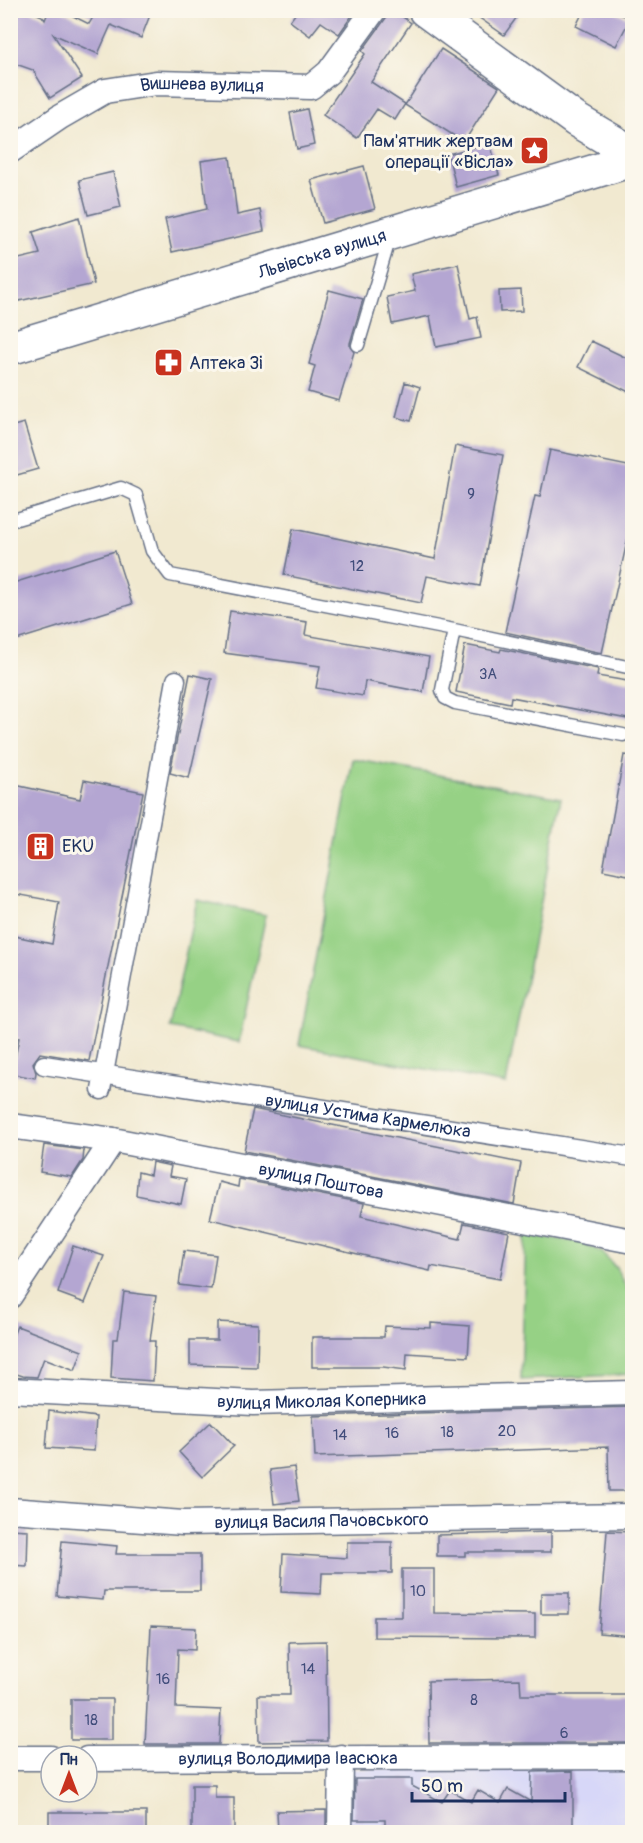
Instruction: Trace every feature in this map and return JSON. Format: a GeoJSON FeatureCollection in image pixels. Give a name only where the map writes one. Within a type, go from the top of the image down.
{"type":"FeatureCollection","features":[{"type":"Feature","properties":{"kind":"main road"},"geometry":{"type":"LineString","coordinates":[[438,14],[576,120],[630,148]]}},
{"type":"Feature","properties":{"kind":"main road","name":"Львівська вулиця"},"geometry":{"type":"LineString","coordinates":[[10,348],[391,233],[630,148]]}},
{"type":"Feature","properties":{"kind":"street","name":"Вишнева вулиця"},"geometry":{"type":"LineString","coordinates":[[10,151],[60,117],[105,91],[156,83],[310,87],[329,72],[374,10]]}},
{"type":"Feature","properties":{"kind":"street"},"geometry":{"type":"LineString","coordinates":[[102,1082],[176,680]]}},
{"type":"Feature","properties":{"kind":"street","name":"вулиця Устима Кармелюка"},"geometry":{"type":"LineString","coordinates":[[44,1065],[102,1082],[633,1157]]}},
{"type":"Feature","properties":{"kind":"street","name":"вулиця Поштова"},"geometry":{"type":"LineString","coordinates":[[10,1126],[113,1140],[633,1241]]}},
{"type":"Feature","properties":{"kind":"street"},"geometry":{"type":"LineString","coordinates":[[10,1296],[113,1140]]}},
{"type":"Feature","properties":{"kind":"street","name":"вулиця Миколая Коперника"},"geometry":{"type":"LineString","coordinates":[[10,1390],[253,1403],[633,1393]]}},
{"type":"Feature","properties":{"kind":"street","name":"вулиця Василя Пачовського"},"geometry":{"type":"LineString","coordinates":[[10,1510],[183,1523],[633,1516]]}},
{"type":"Feature","properties":{"kind":"street"},"geometry":{"type":"LineString","coordinates":[[340,1833],[341,1757]]}},
{"type":"Feature","properties":{"kind":"street"},"geometry":{"type":"LineString","coordinates":[[10,1758],[39,1758]]}},
{"type":"Feature","properties":{"kind":"street","name":"вулиця Володимира Івасюка"},"geometry":{"type":"LineString","coordinates":[[99,1759],[633,1758]]}},
{"type":"Feature","properties":{"kind":"lane"},"geometry":{"type":"LineString","coordinates":[[358,345],[391,233]]}},
{"type":"Feature","properties":{"kind":"lane"},"geometry":{"type":"LineString","coordinates":[[10,521],[121,488],[136,495],[152,551],[170,575],[454,630],[633,668]]}},
{"type":"Feature","properties":{"kind":"lane"},"geometry":{"type":"LineString","coordinates":[[454,630],[442,690],[445,698],[455,703],[623,735]]}},
{"type":"Feature","properties":{"kind":"shaded area"},"geometry":{"type":"Polygon","coordinates":[[[632,1767],[632,1832],[344,1832],[344,1769],[632,1767]]]}},
{"type":"Feature","properties":{"kind":"green space"},"geometry":{"type":"Polygon","coordinates":[[[353,759],[561,798],[506,1084],[299,1045],[353,759]]]}},
{"type":"Feature","properties":{"kind":"green space"},"geometry":{"type":"Polygon","coordinates":[[[197,900],[266,915],[239,1042],[170,1028],[197,900]]]}},
{"type":"Feature","properties":{"kind":"green space"},"geometry":{"type":"Polygon","coordinates":[[[526,1235],[582,1242],[603,1253],[616,1268],[632,1297],[632,1374],[521,1380],[526,1235]]]}},
{"type":"Feature","properties":{"kind":"building"},"geometry":{"type":"Polygon","coordinates":[[[16,10],[28,10],[42,16],[45,20],[49,10],[61,10],[89,24],[93,17],[78,10],[152,10],[141,38],[111,25],[98,54],[53,34],[82,78],[50,98],[33,70],[10,62],[10,27],[16,10]]]}},
{"type":"Feature","properties":{"kind":"building"},"geometry":{"type":"Polygon","coordinates":[[[298,10],[356,10],[339,34],[321,22],[310,36],[290,21],[298,10]]]}},
{"type":"Feature","properties":{"kind":"building"},"geometry":{"type":"Polygon","coordinates":[[[388,10],[393,10],[411,23],[371,82],[405,104],[395,120],[377,109],[357,138],[323,115],[365,54],[362,51],[386,18],[388,10]]]}},
{"type":"Feature","properties":{"kind":"building"},"geometry":{"type":"Polygon","coordinates":[[[468,10],[522,10],[504,35],[468,10]]]}},
{"type":"Feature","properties":{"kind":"building"},"geometry":{"type":"Polygon","coordinates":[[[584,10],[612,10],[630,19],[616,46],[576,26],[584,10]]]}},
{"type":"Feature","properties":{"kind":"building"},"geometry":{"type":"Polygon","coordinates":[[[441,49],[499,87],[464,142],[405,105],[441,49]]]}},
{"type":"Feature","properties":{"kind":"building"},"geometry":{"type":"Polygon","coordinates":[[[307,109],[314,145],[297,149],[290,113],[307,109]]]}},
{"type":"Feature","properties":{"kind":"building"},"geometry":{"type":"Polygon","coordinates":[[[490,143],[499,175],[456,187],[448,154],[490,143]]]}},
{"type":"Feature","properties":{"kind":"building"},"geometry":{"type":"Polygon","coordinates":[[[230,157],[237,215],[260,210],[264,231],[172,252],[165,219],[207,209],[201,161],[230,157]]]}},
{"type":"Feature","properties":{"kind":"building"},"geometry":{"type":"Polygon","coordinates":[[[364,166],[375,209],[323,223],[311,180],[364,166]]]}},
{"type":"Feature","properties":{"kind":"building"},"geometry":{"type":"Polygon","coordinates":[[[113,172],[121,207],[88,215],[79,180],[113,172]]]}},
{"type":"Feature","properties":{"kind":"building"},"geometry":{"type":"Polygon","coordinates":[[[79,217],[94,284],[10,303],[10,261],[40,254],[33,232],[79,217]]]}},
{"type":"Feature","properties":{"kind":"building"},"geometry":{"type":"Polygon","coordinates":[[[458,264],[470,319],[477,317],[481,338],[436,347],[430,316],[392,324],[387,297],[415,291],[411,274],[458,264]]]}},
{"type":"Feature","properties":{"kind":"building"},"geometry":{"type":"Polygon","coordinates":[[[329,290],[363,299],[350,343],[354,352],[339,401],[308,392],[315,366],[309,364],[329,290]]]}},
{"type":"Feature","properties":{"kind":"building"},"geometry":{"type":"Polygon","coordinates":[[[521,290],[522,311],[500,312],[499,291],[521,290]]]}},
{"type":"Feature","properties":{"kind":"building"},"geometry":{"type":"Polygon","coordinates":[[[591,341],[633,361],[633,394],[578,367],[591,341]]]}},
{"type":"Feature","properties":{"kind":"building"},"geometry":{"type":"Polygon","coordinates":[[[405,382],[420,387],[411,421],[396,417],[405,382]]]}},
{"type":"Feature","properties":{"kind":"building"},"geometry":{"type":"Polygon","coordinates":[[[24,423],[38,469],[10,477],[10,427],[24,423]]]}},
{"type":"Feature","properties":{"kind":"building"},"geometry":{"type":"Polygon","coordinates":[[[455,446],[503,455],[480,586],[427,576],[421,603],[284,575],[293,529],[435,559],[455,446]]]}},
{"type":"Feature","properties":{"kind":"building"},"geometry":{"type":"Polygon","coordinates":[[[550,450],[633,467],[633,515],[602,653],[505,632],[535,496],[540,497],[550,450]]]}},
{"type":"Feature","properties":{"kind":"building"},"geometry":{"type":"Polygon","coordinates":[[[115,551],[132,604],[10,642],[10,584],[115,551]]]}},
{"type":"Feature","properties":{"kind":"building"},"geometry":{"type":"Polygon","coordinates":[[[230,611],[307,622],[305,635],[429,657],[423,692],[365,681],[363,696],[316,688],[320,666],[224,653],[230,611]]]}},
{"type":"Feature","properties":{"kind":"building"},"geometry":{"type":"Polygon","coordinates":[[[465,645],[500,652],[501,649],[598,669],[597,676],[633,682],[633,720],[511,697],[510,703],[456,692],[465,645]]]}},
{"type":"Feature","properties":{"kind":"building"},"geometry":{"type":"Polygon","coordinates":[[[190,674],[212,679],[189,778],[170,773],[190,674]]]}},
{"type":"Feature","properties":{"kind":"building"},"geometry":{"type":"Polygon","coordinates":[[[624,755],[633,756],[633,876],[603,870],[624,755]]]}},
{"type":"Feature","properties":{"kind":"building"},"geometry":{"type":"Polygon","coordinates":[[[84,780],[143,792],[89,1061],[40,1053],[33,1063],[35,1078],[12,1074],[19,1038],[10,1037],[10,935],[52,944],[59,902],[10,893],[10,784],[80,799],[84,780]]]}},
{"type":"Feature","properties":{"kind":"building"},"geometry":{"type":"Polygon","coordinates":[[[253,1109],[521,1163],[514,1204],[244,1151],[253,1109]]]}},
{"type":"Feature","properties":{"kind":"building"},"geometry":{"type":"Polygon","coordinates":[[[44,1145],[84,1150],[83,1160],[72,1177],[40,1172],[44,1145]]]}},
{"type":"Feature","properties":{"kind":"building"},"geometry":{"type":"Polygon","coordinates":[[[152,1162],[171,1166],[169,1176],[186,1179],[181,1204],[136,1195],[138,1172],[150,1175],[152,1162]]]}},
{"type":"Feature","properties":{"kind":"building"},"geometry":{"type":"Polygon","coordinates":[[[239,1179],[364,1203],[361,1216],[460,1239],[464,1223],[509,1232],[500,1279],[431,1266],[430,1271],[210,1219],[219,1182],[238,1187],[239,1179]]]}},
{"type":"Feature","properties":{"kind":"building"},"geometry":{"type":"Polygon","coordinates":[[[73,1246],[104,1256],[85,1303],[58,1293],[73,1246]]]}},
{"type":"Feature","properties":{"kind":"building"},"geometry":{"type":"Polygon","coordinates":[[[184,1251],[216,1255],[211,1289],[179,1285],[184,1251]]]}},
{"type":"Feature","properties":{"kind":"building"},"geometry":{"type":"Polygon","coordinates":[[[124,1292],[156,1296],[150,1341],[155,1341],[153,1381],[111,1378],[113,1339],[118,1339],[124,1292]]]}},
{"type":"Feature","properties":{"kind":"building"},"geometry":{"type":"Polygon","coordinates":[[[217,1322],[258,1324],[257,1367],[190,1365],[190,1340],[217,1340],[217,1322]]]}},
{"type":"Feature","properties":{"kind":"building"},"geometry":{"type":"Polygon","coordinates":[[[431,1323],[470,1326],[468,1357],[407,1353],[406,1370],[383,1367],[312,1367],[312,1337],[384,1337],[385,1326],[431,1328],[431,1323]]]}},
{"type":"Feature","properties":{"kind":"building"},"geometry":{"type":"Polygon","coordinates":[[[17,1326],[82,1351],[75,1370],[44,1358],[37,1377],[10,1372],[10,1343],[17,1326]]]}},
{"type":"Feature","properties":{"kind":"building"},"geometry":{"type":"Polygon","coordinates":[[[633,1407],[633,1491],[609,1491],[608,1447],[315,1457],[313,1416],[633,1407]]]}},
{"type":"Feature","properties":{"kind":"building"},"geometry":{"type":"Polygon","coordinates":[[[49,1411],[96,1417],[94,1451],[46,1448],[49,1411]]]}},
{"type":"Feature","properties":{"kind":"building"},"geometry":{"type":"Polygon","coordinates":[[[211,1422],[234,1446],[202,1477],[179,1452],[211,1422]]]}},
{"type":"Feature","properties":{"kind":"building"},"geometry":{"type":"Polygon","coordinates":[[[294,1467],[299,1501],[274,1504],[270,1470],[294,1467]]]}},
{"type":"Feature","properties":{"kind":"building"},"geometry":{"type":"Polygon","coordinates":[[[10,1529],[28,1530],[27,1566],[10,1565],[10,1529]]]}},
{"type":"Feature","properties":{"kind":"building"},"geometry":{"type":"Polygon","coordinates":[[[607,1531],[633,1532],[633,1636],[599,1633],[607,1531]]]}},
{"type":"Feature","properties":{"kind":"building"},"geometry":{"type":"Polygon","coordinates":[[[551,1532],[551,1552],[465,1552],[465,1556],[437,1556],[437,1535],[551,1532]]]}},
{"type":"Feature","properties":{"kind":"building"},"geometry":{"type":"Polygon","coordinates":[[[62,1541],[117,1546],[116,1554],[200,1554],[200,1591],[104,1591],[103,1600],[57,1596],[62,1541]]]}},
{"type":"Feature","properties":{"kind":"building"},"geometry":{"type":"Polygon","coordinates":[[[347,1542],[392,1542],[392,1573],[322,1573],[321,1594],[281,1592],[283,1554],[347,1558],[347,1542]]]}},
{"type":"Feature","properties":{"kind":"building"},"geometry":{"type":"Polygon","coordinates":[[[402,1569],[434,1569],[434,1613],[535,1614],[535,1638],[374,1637],[374,1617],[402,1617],[402,1569]]]}},
{"type":"Feature","properties":{"kind":"building"},"geometry":{"type":"Polygon","coordinates":[[[541,1593],[569,1593],[569,1614],[541,1614],[541,1593]]]}},
{"type":"Feature","properties":{"kind":"building"},"geometry":{"type":"Polygon","coordinates":[[[151,1626],[196,1628],[195,1650],[178,1649],[176,1708],[221,1710],[219,1744],[145,1744],[151,1626]]]}},
{"type":"Feature","properties":{"kind":"building"},"geometry":{"type":"Polygon","coordinates":[[[326,1641],[327,1741],[259,1742],[258,1695],[290,1695],[289,1642],[326,1641]]]}},
{"type":"Feature","properties":{"kind":"building"},"geometry":{"type":"Polygon","coordinates":[[[520,1679],[521,1695],[633,1695],[633,1743],[429,1743],[428,1681],[520,1679]]]}},
{"type":"Feature","properties":{"kind":"building"},"geometry":{"type":"Polygon","coordinates":[[[71,1699],[112,1699],[112,1740],[71,1740],[71,1699]]]}},
{"type":"Feature","properties":{"kind":"building"},"geometry":{"type":"Polygon","coordinates":[[[573,1771],[573,1833],[385,1833],[385,1820],[354,1820],[355,1779],[412,1779],[412,1786],[442,1802],[450,1790],[471,1802],[478,1790],[500,1803],[508,1789],[531,1802],[532,1772],[573,1771]]]}},
{"type":"Feature","properties":{"kind":"building"},"geometry":{"type":"Polygon","coordinates":[[[192,1785],[215,1785],[215,1798],[234,1798],[234,1833],[192,1833],[192,1785]]]}},
{"type":"Feature","properties":{"kind":"building"},"geometry":{"type":"Polygon","coordinates":[[[326,1810],[326,1833],[278,1833],[277,1811],[326,1810]]]}},
{"type":"Feature","properties":{"kind":"building"},"geometry":{"type":"Polygon","coordinates":[[[49,1812],[146,1812],[146,1833],[49,1833],[49,1812]]]}},
{"type":"Feature","properties":{"kind":"place","name":"Пам'ятник жертвам операції «Вісла»"},"geometry":{"type":"Point","coordinates":[534,151]}},
{"type":"Feature","properties":{"kind":"place","name":"Аптека 3і"},"geometry":{"type":"Point","coordinates":[168,363]}},
{"type":"Feature","properties":{"kind":"place","name":"EKU"},"geometry":{"type":"Point","coordinates":[41,846]}}]}
